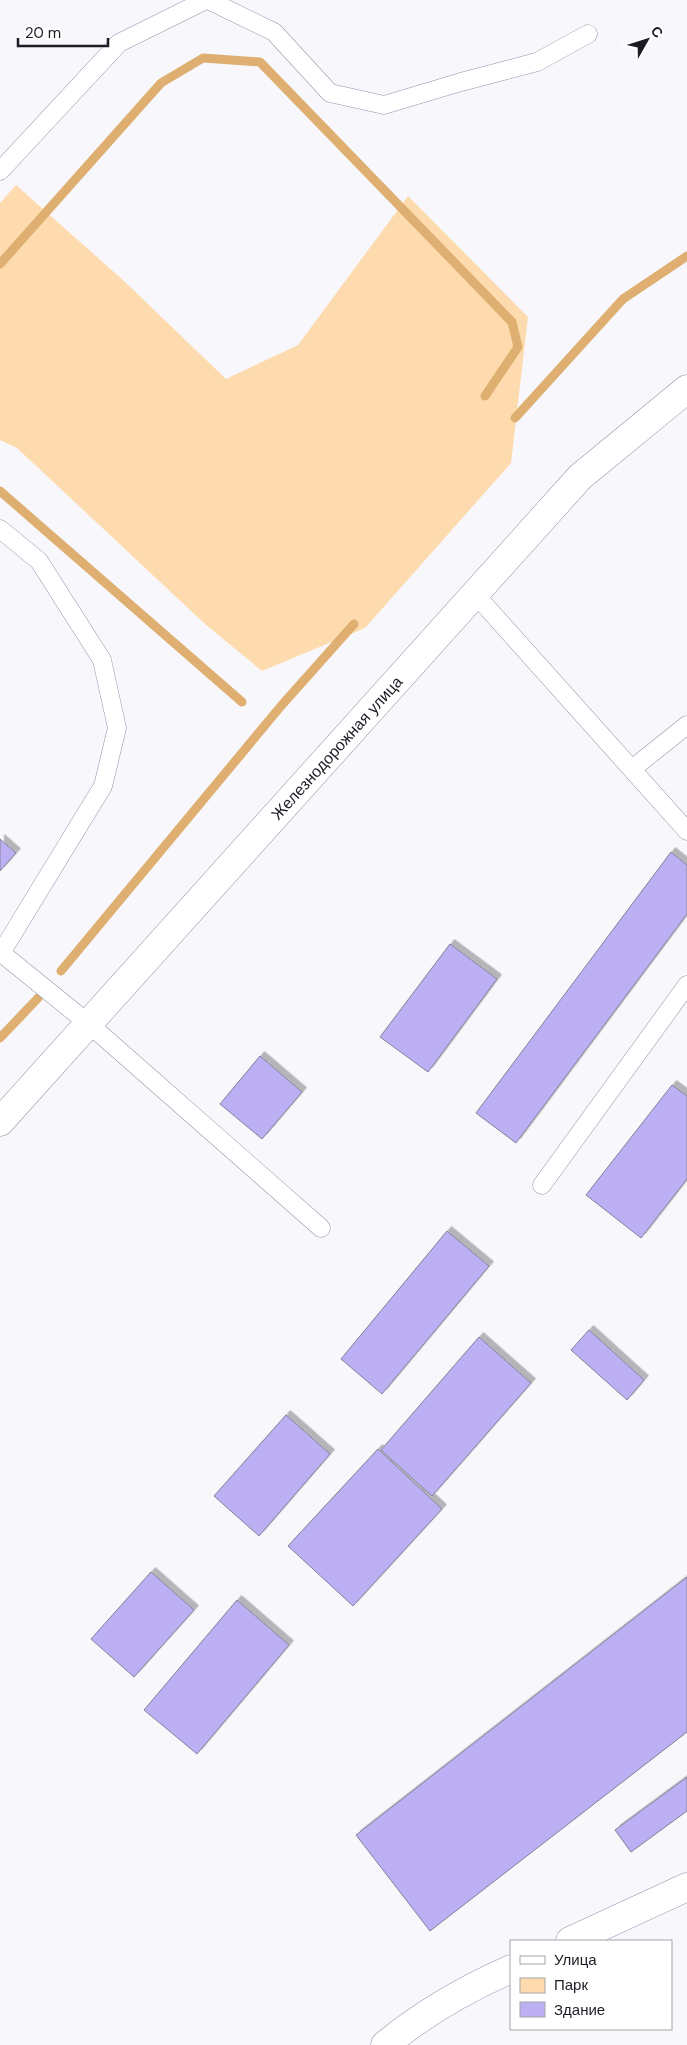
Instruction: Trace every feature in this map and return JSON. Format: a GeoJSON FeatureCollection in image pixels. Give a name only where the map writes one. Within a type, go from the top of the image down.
{"type":"FeatureCollection","features":[{"type":"Feature","properties":{"kind":"main road","name":"Железнодорожная улица"},"geometry":{"type":"LineString","coordinates":[[0,1122],[580,477],[687,389]]}},
{"type":"Feature","properties":{"kind":"main road"},"geometry":{"type":"LineString","coordinates":[[572,1940],[687,1887]]}},
{"type":"Feature","properties":{"kind":"main road"},"geometry":{"type":"LineString","coordinates":[[385,2045],[407,2027],[510,1968]]}},
{"type":"Feature","properties":{"kind":"lane"},"geometry":{"type":"LineString","coordinates":[[0,171],[119,43],[207,0],[274,32],[330,93],[384,105],[537,62],[588,34]]}},
{"type":"Feature","properties":{"kind":"lane"},"geometry":{"type":"LineString","coordinates":[[0,529],[39,561],[102,660],[117,728],[103,786],[33,904],[1,952],[89,1024],[321,1228]]}},
{"type":"Feature","properties":{"kind":"lane"},"geometry":{"type":"LineString","coordinates":[[475,594],[687,831]]}},
{"type":"Feature","properties":{"kind":"lane"},"geometry":{"type":"LineString","coordinates":[[632,769],[687,725]]}},
{"type":"Feature","properties":{"kind":"lane"},"geometry":{"type":"LineString","coordinates":[[542,1185],[687,984]]}},
{"type":"Feature","properties":{"kind":"green space"},"geometry":{"type":"Polygon","coordinates":[[[16,185],[124,281],[226,379],[298,345],[408,196],[528,317],[511,463],[365,628],[262,671],[205,624],[17,448],[0,440],[0,203],[16,185]]]}},
{"type":"Feature","properties":{"kind":"building"},"geometry":{"type":"Polygon","coordinates":[[[0,839],[16,853],[0,871],[0,839]]]}},
{"type":"Feature","properties":{"kind":"building"},"geometry":{"type":"Polygon","coordinates":[[[671,852],[687,865],[687,914],[516,1143],[476,1113],[671,852]]]}},
{"type":"Feature","properties":{"kind":"building"},"geometry":{"type":"Polygon","coordinates":[[[450,944],[497,979],[428,1072],[380,1037],[450,944]]]}},
{"type":"Feature","properties":{"kind":"building"},"geometry":{"type":"Polygon","coordinates":[[[260,1056],[302,1092],[262,1139],[220,1104],[260,1056]]]}},
{"type":"Feature","properties":{"kind":"building"},"geometry":{"type":"Polygon","coordinates":[[[672,1085],[687,1096],[687,1179],[641,1238],[586,1195],[672,1085]]]}},
{"type":"Feature","properties":{"kind":"building"},"geometry":{"type":"Polygon","coordinates":[[[447,1231],[489,1266],[382,1394],[341,1359],[447,1231]]]}},
{"type":"Feature","properties":{"kind":"building"},"geometry":{"type":"Polygon","coordinates":[[[589,1330],[644,1380],[627,1400],[571,1350],[589,1330]]]}},
{"type":"Feature","properties":{"kind":"building"},"geometry":{"type":"Polygon","coordinates":[[[479,1337],[531,1383],[432,1496],[381,1450],[479,1337]]]}},
{"type":"Feature","properties":{"kind":"building"},"geometry":{"type":"Polygon","coordinates":[[[286,1415],[330,1454],[259,1536],[214,1496],[286,1415]]]}},
{"type":"Feature","properties":{"kind":"building"},"geometry":{"type":"Polygon","coordinates":[[[378,1449],[442,1509],[353,1606],[288,1546],[378,1449]]]}},
{"type":"Feature","properties":{"kind":"building"},"geometry":{"type":"Polygon","coordinates":[[[151,1572],[194,1610],[134,1677],[91,1639],[151,1572]]]}},
{"type":"Feature","properties":{"kind":"building"},"geometry":{"type":"Polygon","coordinates":[[[687,1577],[687,1732],[430,1931],[356,1835],[687,1577]]]}},
{"type":"Feature","properties":{"kind":"building"},"geometry":{"type":"Polygon","coordinates":[[[237,1600],[289,1645],[197,1754],[144,1710],[237,1600]]]}},
{"type":"Feature","properties":{"kind":"building"},"geometry":{"type":"Polygon","coordinates":[[[687,1777],[687,1811],[631,1852],[615,1830],[687,1777]]]}},
{"type":"Feature","properties":{"kind":"waterway"},"geometry":{"type":"LineString","coordinates":[[0,264],[161,83],[203,58],[260,62],[512,322],[518,347],[485,396]]}},
{"type":"Feature","properties":{"kind":"waterway"},"geometry":{"type":"LineString","coordinates":[[515,418],[623,299],[687,256]]}},
{"type":"Feature","properties":{"kind":"waterway"},"geometry":{"type":"LineString","coordinates":[[0,491],[242,702]]}},
{"type":"Feature","properties":{"kind":"waterway"},"geometry":{"type":"LineString","coordinates":[[61,971],[281,706],[354,624]]}},
{"type":"Feature","properties":{"kind":"waterway"},"geometry":{"type":"LineString","coordinates":[[0,1038],[38,998]]}}]}
